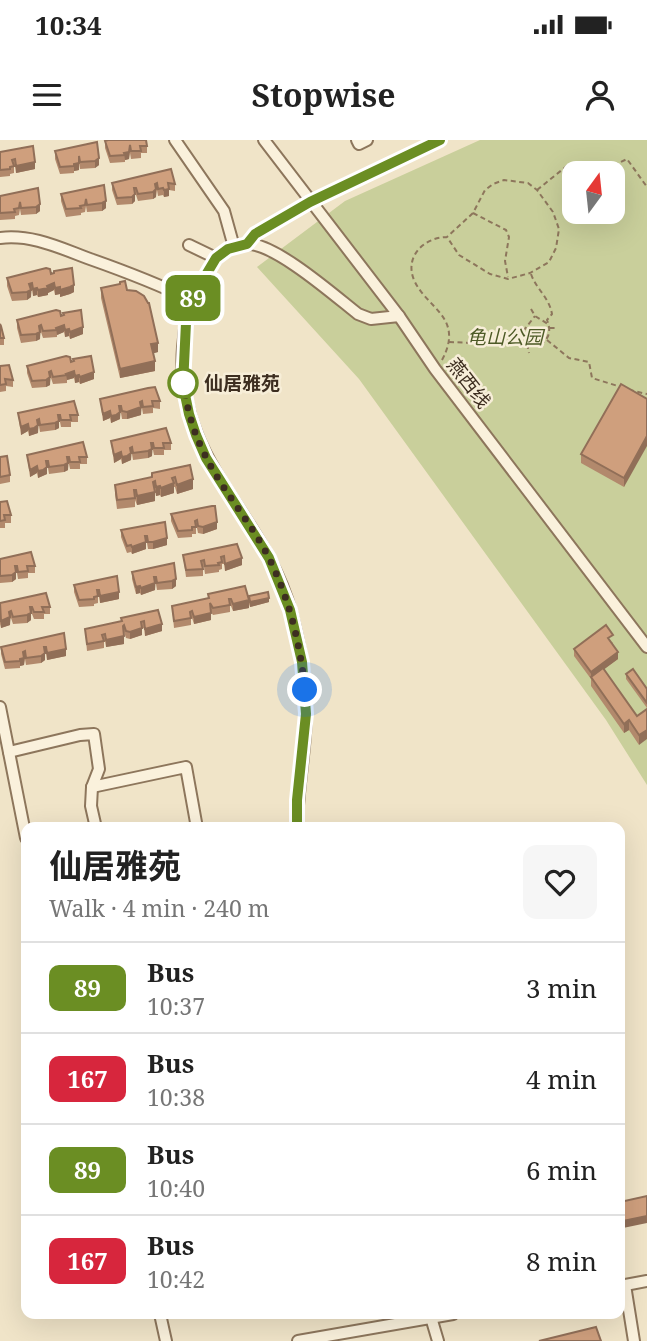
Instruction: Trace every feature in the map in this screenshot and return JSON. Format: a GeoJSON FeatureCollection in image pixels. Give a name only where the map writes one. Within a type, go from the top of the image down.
{"type":"FeatureCollection","features":[{"type":"Feature","properties":{"kind":"street"},"geometry":{"type":"LineString","coordinates":[[175,140],[224,211],[234,247]]}},
{"type":"Feature","properties":{"kind":"street","name":"燕西线"},"geometry":{"type":"LineString","coordinates":[[264,140],[400,316],[435,369],[647,648]]}},
{"type":"Feature","properties":{"kind":"street"},"geometry":{"type":"LineString","coordinates":[[357,140],[359,144],[367,140]]}},
{"type":"Feature","properties":{"kind":"street"},"geometry":{"type":"LineString","coordinates":[[247,244],[255,234],[310,202],[440,140]]}},
{"type":"Feature","properties":{"kind":"street"},"geometry":{"type":"LineString","coordinates":[[0,238],[14,236],[36,240],[156,283],[191,300]]}},
{"type":"Feature","properties":{"kind":"street"},"geometry":{"type":"LineString","coordinates":[[297,822],[306,714],[302,662],[290,610],[269,558],[206,458],[189,414],[183,385],[186,323],[191,300],[216,258],[234,247],[247,244],[265,248],[295,266],[358,314],[371,319],[400,316]]}},
{"type":"Feature","properties":{"kind":"street"},"geometry":{"type":"LineString","coordinates":[[189,245],[216,258]]}},
{"type":"Feature","properties":{"kind":"street"},"geometry":{"type":"LineString","coordinates":[[0,707],[23,822]]}},
{"type":"Feature","properties":{"kind":"street"},"geometry":{"type":"LineString","coordinates":[[9,752],[94,734],[99,769],[92,787],[90,806],[94,822]]}},
{"type":"Feature","properties":{"kind":"street"},"geometry":{"type":"LineString","coordinates":[[92,787],[187,766],[196,822]]}},
{"type":"Feature","properties":{"kind":"street"},"geometry":{"type":"LineString","coordinates":[[625,1285],[647,1281]]}},
{"type":"Feature","properties":{"kind":"street"},"geometry":{"type":"LineString","coordinates":[[625,1300],[634,1341]]}},
{"type":"Feature","properties":{"kind":"street"},"geometry":{"type":"LineString","coordinates":[[161,1319],[166,1341]]}},
{"type":"Feature","properties":{"kind":"street"},"geometry":{"type":"LineString","coordinates":[[298,1341],[414,1319]]}},
{"type":"Feature","properties":{"kind":"street"},"geometry":{"type":"LineString","coordinates":[[431,1319],[438,1341]]}},
{"type":"Feature","properties":{"kind":"path"},"geometry":{"type":"LineString","coordinates":[[623,161],[627,159],[647,187]]}},
{"type":"Feature","properties":{"kind":"path"},"geometry":{"type":"LineString","coordinates":[[537,190],[562,170]]}},
{"type":"Feature","properties":{"kind":"path"},"geometry":{"type":"LineString","coordinates":[[435,369],[444,357],[448,342],[447,328],[443,315],[418,288],[412,277],[414,254],[420,247],[429,240],[447,237],[472,213],[485,190],[493,184],[515,180],[528,183],[537,190],[553,212],[559,238],[549,262],[508,279],[490,274],[459,255],[447,237]]}},
{"type":"Feature","properties":{"kind":"path"},"geometry":{"type":"LineString","coordinates":[[472,213],[506,230],[509,237],[505,261],[509,272],[508,279]]}},
{"type":"Feature","properties":{"kind":"path"},"geometry":{"type":"LineString","coordinates":[[530,272],[552,309],[547,320],[550,326],[547,340],[541,344]]}},
{"type":"Feature","properties":{"kind":"path"},"geometry":{"type":"LineString","coordinates":[[531,309],[535,316],[558,328]]}},
{"type":"Feature","properties":{"kind":"path"},"geometry":{"type":"LineString","coordinates":[[448,342],[475,343],[521,334],[535,316]]}},
{"type":"Feature","properties":{"kind":"path"},"geometry":{"type":"LineString","coordinates":[[527,343],[529,344],[533,333],[550,326]]}},
{"type":"Feature","properties":{"kind":"path"},"geometry":{"type":"LineString","coordinates":[[516,335],[527,343],[529,353]]}},
{"type":"Feature","properties":{"kind":"path"},"geometry":{"type":"LineString","coordinates":[[531,338],[541,344],[544,350]]}},
{"type":"Feature","properties":{"kind":"path"},"geometry":{"type":"LineString","coordinates":[[547,340],[569,358],[589,362],[592,378],[597,381],[647,394]]}},
{"type":"Feature","properties":{"kind":"green space","name":"龟山公园"},"geometry":{"type":"Polygon","coordinates":[[[480,140],[647,140],[647,785],[606,720],[359,379],[257,267],[345,201],[480,140]]]}},
{"type":"Feature","properties":{"kind":"building"},"geometry":{"type":"Polygon","coordinates":[[[146,140],[147,146],[140,146],[141,151],[131,151],[130,145],[129,152],[124,153],[125,155],[110,156],[105,141],[146,140]]]}},
{"type":"Feature","properties":{"kind":"building"},"geometry":{"type":"Polygon","coordinates":[[[97,142],[99,158],[95,161],[80,162],[79,156],[79,163],[74,166],[60,167],[55,151],[97,142]]]}},
{"type":"Feature","properties":{"kind":"building"},"geometry":{"type":"Polygon","coordinates":[[[33,146],[35,162],[16,166],[15,159],[12,160],[14,166],[10,169],[0,170],[0,152],[33,146]]]}},
{"type":"Feature","properties":{"kind":"building"},"geometry":{"type":"Polygon","coordinates":[[[171,169],[175,184],[168,183],[169,189],[158,189],[157,183],[153,192],[138,194],[134,188],[135,194],[132,197],[117,198],[112,183],[171,169]]]}},
{"type":"Feature","properties":{"kind":"building"},"geometry":{"type":"Polygon","coordinates":[[[104,185],[106,201],[87,205],[86,199],[81,208],[66,209],[61,194],[104,185]]]}},
{"type":"Feature","properties":{"kind":"building"},"geometry":{"type":"Polygon","coordinates":[[[38,188],[40,204],[36,207],[21,208],[20,202],[19,208],[14,209],[15,212],[0,213],[0,196],[38,188]]]}},
{"type":"Feature","properties":{"kind":"building"},"geometry":{"type":"Polygon","coordinates":[[[72,268],[74,285],[60,290],[60,287],[55,288],[54,283],[47,286],[48,288],[38,290],[33,289],[32,283],[29,284],[31,290],[27,292],[12,293],[7,278],[50,269],[51,274],[72,268]]]}},
{"type":"Feature","properties":{"kind":"building"},"geometry":{"type":"Polygon","coordinates":[[[125,281],[127,290],[136,291],[149,303],[158,343],[151,344],[155,361],[120,369],[101,288],[125,281]]]}},
{"type":"Feature","properties":{"kind":"building"},"geometry":{"type":"Polygon","coordinates":[[[81,310],[83,327],[70,332],[69,329],[65,330],[64,325],[56,328],[57,330],[43,331],[41,325],[40,332],[36,334],[21,335],[17,320],[60,311],[61,316],[63,313],[81,310]]]}},
{"type":"Feature","properties":{"kind":"building"},"geometry":{"type":"Polygon","coordinates":[[[0,324],[1,326],[4,338],[0,338],[0,324]]]}},
{"type":"Feature","properties":{"kind":"building"},"geometry":{"type":"Polygon","coordinates":[[[91,356],[94,372],[80,377],[75,376],[74,371],[53,377],[51,371],[46,380],[32,381],[27,366],[70,357],[71,362],[73,359],[91,356]]]}},
{"type":"Feature","properties":{"kind":"building"},"geometry":{"type":"Polygon","coordinates":[[[9,365],[13,380],[5,379],[6,384],[0,385],[0,366],[9,365]]]}},
{"type":"Feature","properties":{"kind":"building"},"geometry":{"type":"Polygon","coordinates":[[[621,384],[647,399],[647,436],[624,478],[581,454],[621,384]]]}},
{"type":"Feature","properties":{"kind":"building"},"geometry":{"type":"Polygon","coordinates":[[[155,387],[160,401],[152,401],[153,406],[143,407],[142,401],[141,407],[127,412],[122,411],[119,406],[120,412],[116,415],[111,416],[110,411],[103,414],[100,399],[155,387]]]}},
{"type":"Feature","properties":{"kind":"building"},"geometry":{"type":"Polygon","coordinates":[[[74,401],[78,415],[70,415],[71,420],[61,420],[58,415],[59,421],[55,423],[40,425],[39,419],[34,428],[29,429],[28,424],[21,427],[18,413],[74,401]]]}},
{"type":"Feature","properties":{"kind":"building"},"geometry":{"type":"Polygon","coordinates":[[[166,428],[171,443],[163,443],[164,448],[154,448],[151,443],[152,449],[148,451],[133,453],[132,447],[127,456],[122,457],[121,452],[114,455],[111,441],[166,428]]]}},
{"type":"Feature","properties":{"kind":"building"},"geometry":{"type":"Polygon","coordinates":[[[83,442],[87,457],[79,457],[80,462],[70,462],[67,457],[68,463],[64,465],[49,467],[46,461],[47,467],[43,470],[38,471],[37,466],[30,470],[27,455],[83,442]]]}},
{"type":"Feature","properties":{"kind":"building"},"geometry":{"type":"Polygon","coordinates":[[[7,456],[10,475],[0,477],[0,457],[7,456]]]}},
{"type":"Feature","properties":{"kind":"building"},"geometry":{"type":"Polygon","coordinates":[[[190,465],[193,479],[177,485],[175,477],[172,478],[174,483],[161,488],[156,487],[155,481],[155,492],[137,496],[134,490],[135,498],[117,500],[115,485],[190,465]]]}},
{"type":"Feature","properties":{"kind":"building"},"geometry":{"type":"Polygon","coordinates":[[[7,501],[11,515],[4,515],[5,520],[0,521],[0,502],[7,501]]]}},
{"type":"Feature","properties":{"kind":"building"},"geometry":{"type":"Polygon","coordinates":[[[215,506],[217,522],[203,527],[198,526],[197,520],[196,527],[192,527],[192,530],[178,531],[171,514],[215,506]]]}},
{"type":"Feature","properties":{"kind":"building"},"geometry":{"type":"Polygon","coordinates":[[[165,522],[167,538],[148,542],[145,536],[146,542],[127,546],[121,530],[165,522]]]}},
{"type":"Feature","properties":{"kind":"building"},"geometry":{"type":"Polygon","coordinates":[[[237,544],[242,558],[225,564],[224,556],[221,557],[222,562],[218,563],[219,565],[205,566],[204,560],[201,561],[203,569],[186,570],[183,555],[237,544]]]}},
{"type":"Feature","properties":{"kind":"building"},"geometry":{"type":"Polygon","coordinates":[[[31,552],[35,566],[27,566],[28,571],[18,572],[15,566],[16,572],[12,575],[0,576],[0,559],[31,552]]]}},
{"type":"Feature","properties":{"kind":"building"},"geometry":{"type":"Polygon","coordinates":[[[174,563],[176,579],[157,583],[154,577],[155,583],[136,587],[132,572],[174,563]]]}},
{"type":"Feature","properties":{"kind":"building"},"geometry":{"type":"Polygon","coordinates":[[[117,576],[119,592],[100,596],[97,590],[98,596],[94,599],[79,600],[74,585],[117,576]]]}},
{"type":"Feature","properties":{"kind":"building"},"geometry":{"type":"Polygon","coordinates":[[[245,586],[249,600],[233,604],[229,599],[230,605],[213,608],[210,603],[211,613],[194,617],[192,611],[191,618],[174,621],[172,606],[245,586]]]}},
{"type":"Feature","properties":{"kind":"building"},"geometry":{"type":"Polygon","coordinates":[[[268,592],[269,598],[250,602],[249,596],[268,592]]]}},
{"type":"Feature","properties":{"kind":"building"},"geometry":{"type":"Polygon","coordinates":[[[46,593],[50,607],[42,607],[44,612],[34,612],[30,607],[31,613],[27,615],[13,617],[11,611],[10,617],[1,621],[0,603],[46,593]]]}},
{"type":"Feature","properties":{"kind":"building"},"geometry":{"type":"Polygon","coordinates":[[[158,610],[162,624],[145,629],[144,621],[141,622],[142,628],[130,632],[126,631],[124,625],[124,636],[106,640],[105,634],[102,635],[104,641],[87,644],[85,629],[158,610]]]}},
{"type":"Feature","properties":{"kind":"building"},"geometry":{"type":"Polygon","coordinates":[[[606,625],[613,635],[608,638],[618,652],[591,672],[574,649],[606,625]]]}},
{"type":"Feature","properties":{"kind":"building"},"geometry":{"type":"Polygon","coordinates":[[[64,633],[66,649],[47,653],[44,647],[45,653],[41,656],[26,658],[25,651],[24,658],[20,661],[5,662],[1,647],[64,633]]]}},
{"type":"Feature","properties":{"kind":"building"},"geometry":{"type":"Polygon","coordinates":[[[603,668],[637,716],[647,709],[647,730],[639,735],[629,720],[624,724],[591,677],[603,668]]]}},
{"type":"Feature","properties":{"kind":"building"},"geometry":{"type":"Polygon","coordinates":[[[633,669],[647,689],[647,703],[626,674],[633,669]]]}},
{"type":"Feature","properties":{"kind":"building"},"geometry":{"type":"Polygon","coordinates":[[[647,1196],[647,1216],[625,1221],[625,1201],[647,1196]]]}},
{"type":"Feature","properties":{"kind":"building"},"geometry":{"type":"Polygon","coordinates":[[[596,1327],[601,1341],[539,1341],[596,1327]]]}},
{"type":"Feature","properties":{"kind":"bus line","name":"89"},"geometry":{"type":"LineString","coordinates":[[297,822],[306,714],[302,662],[290,610],[269,558],[206,458],[196,435],[183,385],[186,323],[191,300],[216,258],[228,249],[247,244],[255,234],[310,202],[440,140]]}},
{"type":"Feature","properties":{"kind":"place","name":"仙居雅苑"},"geometry":{"type":"Point","coordinates":[183,383]}},
{"type":"Feature","properties":{"kind":"route"},"geometry":{"type":"LineString","coordinates":[[183,383],[189,414],[206,458],[269,558],[281,585],[290,610],[302,662],[305,690]]}}]}
